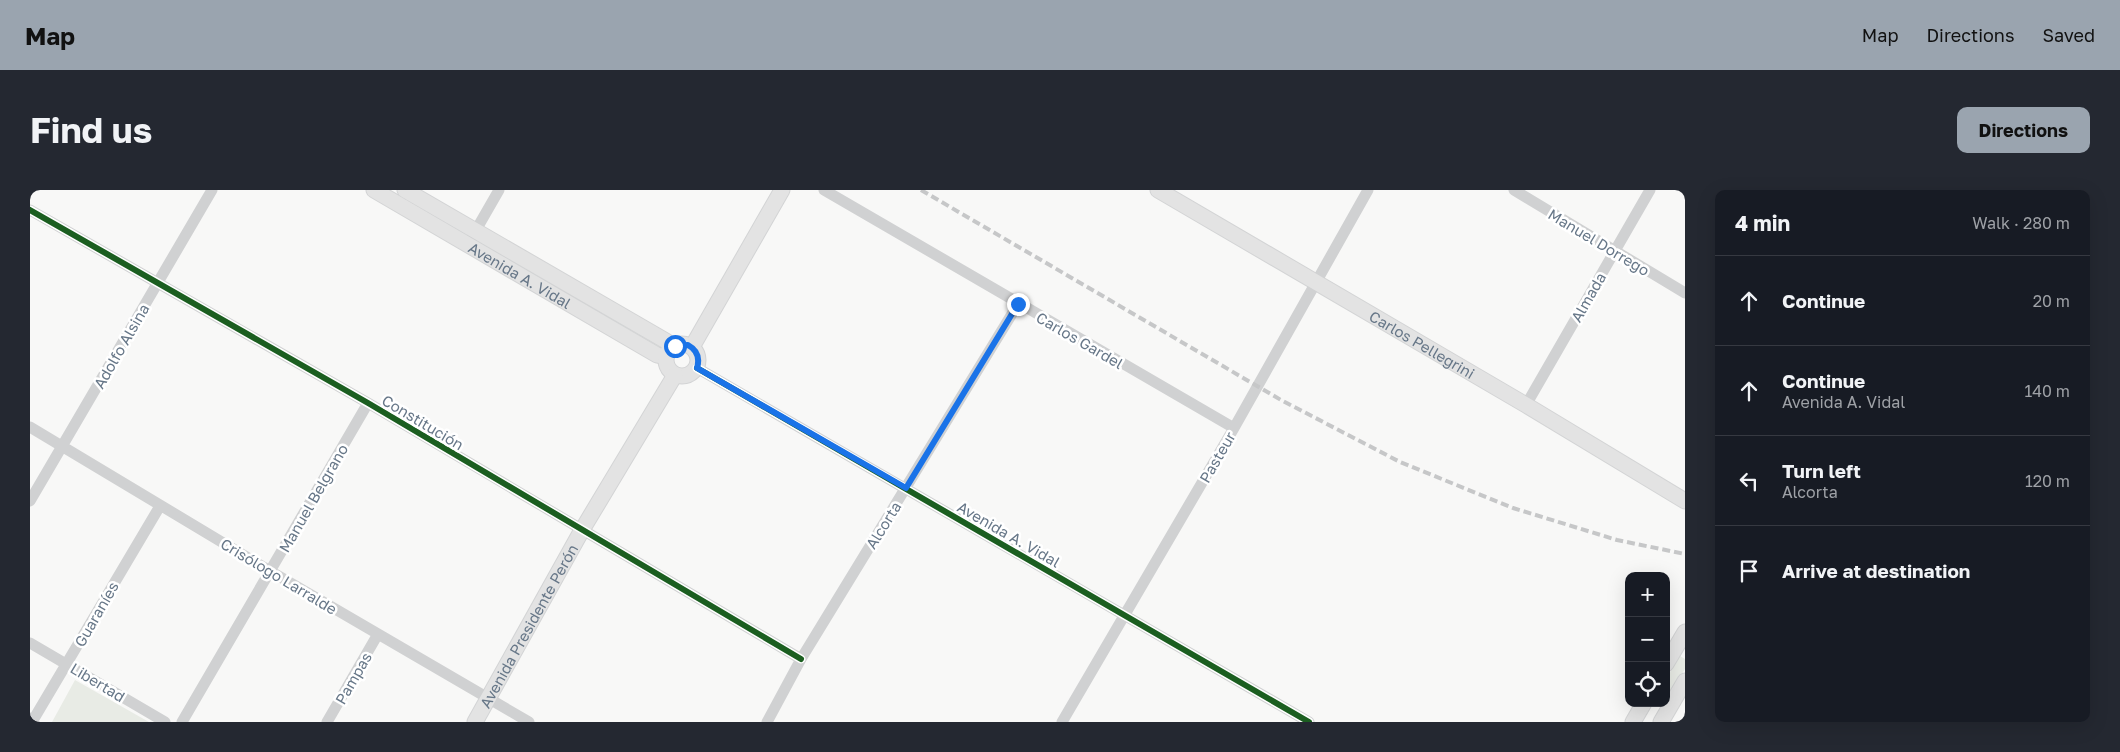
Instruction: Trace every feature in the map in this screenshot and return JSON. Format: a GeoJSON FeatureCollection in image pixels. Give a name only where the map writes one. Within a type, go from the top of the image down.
{"type":"FeatureCollection","features":[{"type":"Feature","properties":{"kind":"main road","name":"Avenida A. Vidal"},"geometry":{"type":"LineString","coordinates":[[374,190],[657,355],[669,353],[666,341],[405,190]]}},
{"type":"Feature","properties":{"kind":"main road","name":"Carlos Pellegrini"},"geometry":{"type":"LineString","coordinates":[[1158,190],[1526,404],[1685,501]]}},
{"type":"Feature","properties":{"kind":"main road"},"geometry":{"type":"LineString","coordinates":[[692,347],[777,192]]}},
{"type":"Feature","properties":{"kind":"main road"},"geometry":{"type":"LineString","coordinates":[[684,344],[692,347],[698,356],[697,368],[688,376],[675,376],[668,368],[669,353],[684,344]]}},
{"type":"Feature","properties":{"kind":"main road","name":"Avenida Presidente Perón"},"geometry":{"type":"LineString","coordinates":[[475,722],[582,530],[675,376]]}},
{"type":"Feature","properties":{"kind":"main road"},"geometry":{"type":"LineString","coordinates":[[1667,662],[1685,632]]}},
{"type":"Feature","properties":{"kind":"main road"},"geometry":{"type":"LineString","coordinates":[[1661,722],[1685,681]]}},
{"type":"Feature","properties":{"kind":"main road"},"geometry":{"type":"LineString","coordinates":[[1633,722],[1642,707]]}},
{"type":"Feature","properties":{"kind":"street","name":"Adolfo Alsina"},"geometry":{"type":"LineString","coordinates":[[30,501],[212,190]]}},
{"type":"Feature","properties":{"kind":"street"},"geometry":{"type":"LineString","coordinates":[[468,246],[499,190]]}},
{"type":"Feature","properties":{"kind":"street","name":"Carlos Gardel"},"geometry":{"type":"LineString","coordinates":[[824,190],[1234,428]]}},
{"type":"Feature","properties":{"kind":"street","name":"Pasteur"},"geometry":{"type":"LineString","coordinates":[[1062,722],[1234,428],[1368,190]]}},
{"type":"Feature","properties":{"kind":"street","name":"Manuel Dorrego"},"geometry":{"type":"LineString","coordinates":[[1514,190],[1685,293]]}},
{"type":"Feature","properties":{"kind":"street","name":"Almada"},"geometry":{"type":"LineString","coordinates":[[1526,404],[1650,190]]}},
{"type":"Feature","properties":{"kind":"street","name":"Constitución"},"geometry":{"type":"LineString","coordinates":[[30,210],[368,404],[801,659]]}},
{"type":"Feature","properties":{"kind":"street","name":"Alcorta"},"geometry":{"type":"LineString","coordinates":[[767,722],[801,659],[1018,304]]}},
{"type":"Feature","properties":{"kind":"street","name":"Avenida A. Vidal"},"geometry":{"type":"LineString","coordinates":[[697,368],[1309,722]]}},
{"type":"Feature","properties":{"kind":"street","name":"Manuel Belgrano"},"geometry":{"type":"LineString","coordinates":[[182,722],[368,404]]}},
{"type":"Feature","properties":{"kind":"street","name":"Crisólogo Larralde"},"geometry":{"type":"LineString","coordinates":[[30,427],[160,506],[529,722]]}},
{"type":"Feature","properties":{"kind":"street","name":"Guaraníes"},"geometry":{"type":"LineString","coordinates":[[32,722],[160,506]]}},
{"type":"Feature","properties":{"kind":"street","name":"Pampas"},"geometry":{"type":"LineString","coordinates":[[328,722],[378,634]]}},
{"type":"Feature","properties":{"kind":"street","name":"Libertad"},"geometry":{"type":"LineString","coordinates":[[30,643],[165,722]]}},
{"type":"Feature","properties":{"kind":"shaded area"},"geometry":{"type":"Polygon","coordinates":[[[484,241],[667,348],[665,352],[481,245],[484,241]]]}},
{"type":"Feature","properties":{"kind":"shaded area"},"geometry":{"type":"Polygon","coordinates":[[[1680,656],[1685,659],[1685,669],[1670,694],[1670,672],[1680,656]]]}},
{"type":"Feature","properties":{"kind":"shaded area"},"geometry":{"type":"Polygon","coordinates":[[[75,680],[149,722],[52,722],[75,680]]]}},
{"type":"Feature","properties":{"kind":"railway"},"geometry":{"type":"LineString","coordinates":[[921,190],[1281,400],[1400,462],[1513,508],[1617,540],[1685,554]]}},
{"type":"Feature","properties":{"kind":"cycle path"},"geometry":{"type":"LineString","coordinates":[[30,210],[368,403],[801,659]]}},
{"type":"Feature","properties":{"kind":"cycle path"},"geometry":{"type":"LineString","coordinates":[[697,368],[1309,722]]}},
{"type":"Feature","properties":{"kind":"route"},"geometry":{"type":"LineString","coordinates":[[675,346],[684,344],[692,347],[698,356],[697,368],[906,488],[1018,304]]}}]}
